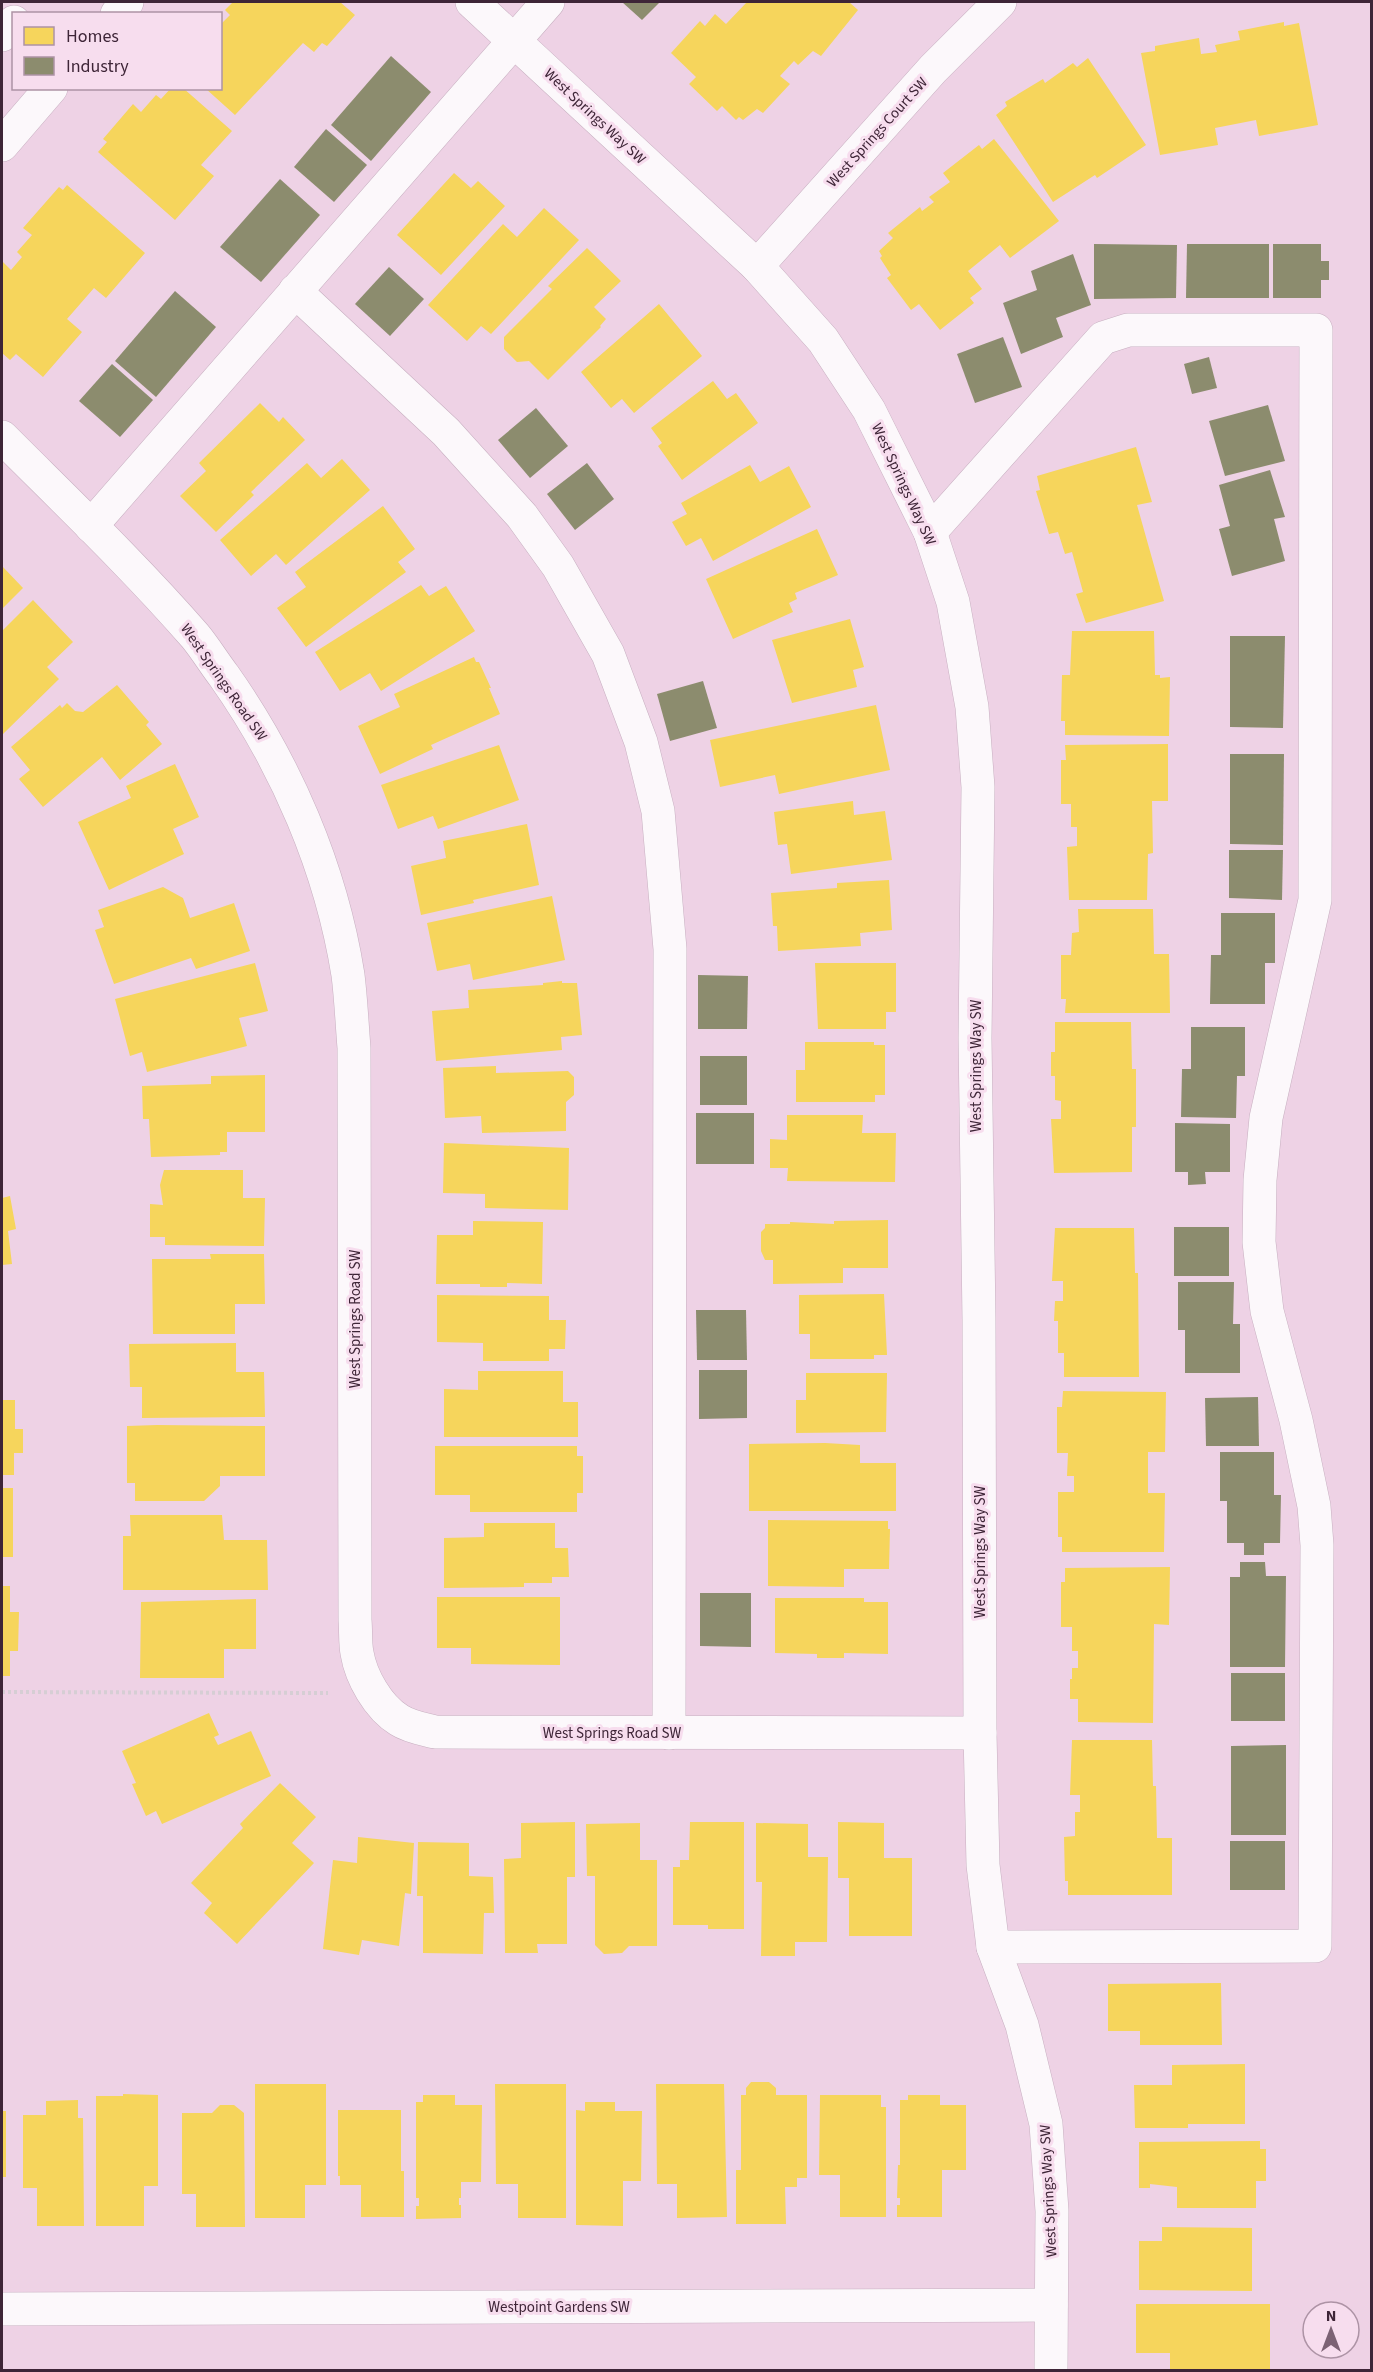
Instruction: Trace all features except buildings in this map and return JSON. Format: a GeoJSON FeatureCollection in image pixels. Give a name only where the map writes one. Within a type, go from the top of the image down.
{"type":"FeatureCollection","features":[{"type":"Feature","properties":{"kind":"street","name":"West Springs Way SW"},"geometry":{"type":"LineString","coordinates":[[472,2],[757,266],[824,340],[862,400],[930,532],[953,602],[972,707],[978,787],[975,1038],[983,1865],[993,1947],[1022,2025],[1046,2124],[1052,2211],[1052,2305]]}},
{"type":"Feature","properties":{"kind":"street"},"geometry":{"type":"LineString","coordinates":[[91,526],[548,2]]}},
{"type":"Feature","properties":{"kind":"street","name":"West Springs Court SW"},"geometry":{"type":"LineString","coordinates":[[757,266],[933,69],[1000,2]]}},
{"type":"Feature","properties":{"kind":"street"},"geometry":{"type":"LineString","coordinates":[[2,145],[49,90]]}},
{"type":"Feature","properties":{"kind":"street"},"geometry":{"type":"LineString","coordinates":[[295,291],[446,432],[522,516],[558,566],[608,654],[641,742],[658,811],[670,949],[669,1733]]}},
{"type":"Feature","properties":{"kind":"street"},"geometry":{"type":"LineString","coordinates":[[930,532],[1103,338],[1128,330],[1316,330],[1315,900],[1266,1119],[1260,1180],[1259,1242],[1267,1311],[1296,1420],[1314,1506],[1317,1545],[1315,1946],[993,1947]]}},
{"type":"Feature","properties":{"kind":"street","name":"West Springs Road SW"},"geometry":{"type":"LineString","coordinates":[[2,437],[91,526],[196,637],[242,702],[270,748],[310,837],[330,897],[348,976],[354,1048],[355,1620],[357,1654],[373,1693],[398,1720],[413,1727],[435,1732],[980,1733]]}},
{"type":"Feature","properties":{"kind":"street"},"geometry":{"type":"LineString","coordinates":[[1052,2305],[1052,2370]]}},
{"type":"Feature","properties":{"kind":"street","name":"Westpoint Gardens SW"},"geometry":{"type":"LineString","coordinates":[[2,2308],[1052,2305]]}},
{"type":"Feature","properties":{"kind":"path"},"geometry":{"type":"LineString","coordinates":[[2,1692],[373,1693]]}}]}
